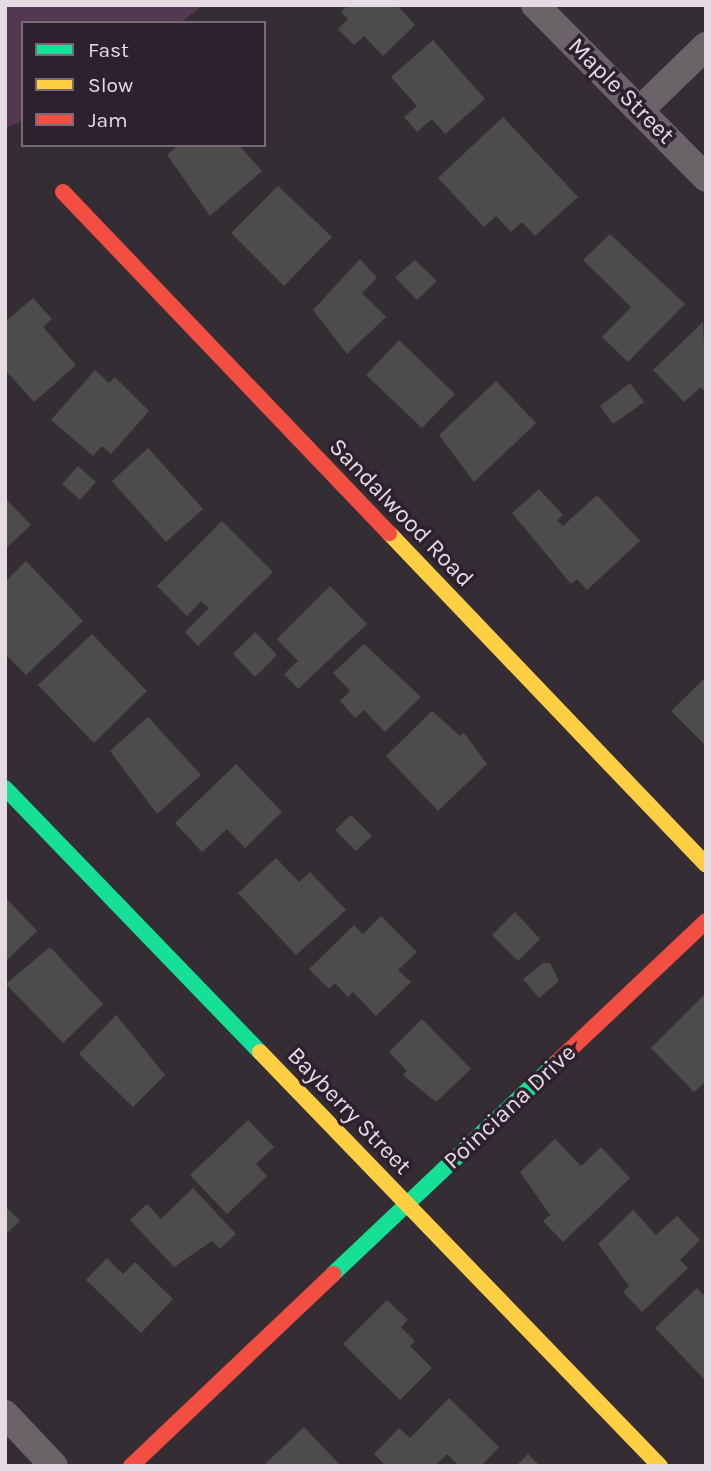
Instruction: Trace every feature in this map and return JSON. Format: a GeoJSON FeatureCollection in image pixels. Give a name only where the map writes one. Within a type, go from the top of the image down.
{"type":"FeatureCollection","features":[{"type":"Feature","properties":{"kind":"street","name":"Maple Street"},"geometry":{"type":"LineString","coordinates":[[535,5],[641,109],[706,178]]}},
{"type":"Feature","properties":{"kind":"street"},"geometry":{"type":"LineString","coordinates":[[641,109],[706,47]]}},
{"type":"Feature","properties":{"kind":"street","name":"Sandalwood Road"},"geometry":{"type":"LineString","coordinates":[[63,192],[706,865]]}},
{"type":"Feature","properties":{"kind":"street","name":"Bayberry Street"},"geometry":{"type":"LineString","coordinates":[[5,788],[660,1466]]}},
{"type":"Feature","properties":{"kind":"street","name":"Poinciana Drive"},"geometry":{"type":"LineString","coordinates":[[131,1466],[706,921]]}},
{"type":"Feature","properties":{"kind":"street"},"geometry":{"type":"LineString","coordinates":[[5,1414],[54,1466]]}},
{"type":"Feature","properties":{"kind":"shaded area"},"geometry":{"type":"Polygon","coordinates":[[[5,5],[203,5],[183,21],[21,21],[21,122],[5,128],[5,5]]]}},
{"type":"Feature","properties":{"kind":"building"},"geometry":{"type":"Polygon","coordinates":[[[348,5],[397,5],[415,25],[383,56],[364,36],[354,45],[338,29],[348,19],[341,12],[348,5]]]}},
{"type":"Feature","properties":{"kind":"building"},"geometry":{"type":"Polygon","coordinates":[[[433,40],[485,99],[445,134],[432,119],[417,132],[404,117],[417,106],[391,77],[433,40]]]}},
{"type":"Feature","properties":{"kind":"building"},"geometry":{"type":"Polygon","coordinates":[[[503,117],[578,197],[535,236],[522,222],[511,232],[496,216],[484,227],[438,178],[503,117]]]}},
{"type":"Feature","properties":{"kind":"building"},"geometry":{"type":"Polygon","coordinates":[[[176,147],[241,147],[262,171],[210,216],[167,155],[176,147]]]}},
{"type":"Feature","properties":{"kind":"building"},"geometry":{"type":"Polygon","coordinates":[[[278,186],[332,237],[284,286],[231,233],[278,186]]]}},
{"type":"Feature","properties":{"kind":"building"},"geometry":{"type":"Polygon","coordinates":[[[610,234],[685,304],[628,362],[602,337],[631,307],[583,260],[610,234]]]}},
{"type":"Feature","properties":{"kind":"building"},"geometry":{"type":"Polygon","coordinates":[[[360,259],[377,278],[362,293],[386,317],[347,354],[313,310],[360,259]]]}},
{"type":"Feature","properties":{"kind":"building"},"geometry":{"type":"Polygon","coordinates":[[[415,260],[437,281],[417,300],[395,277],[415,260]]]}},
{"type":"Feature","properties":{"kind":"building"},"geometry":{"type":"Polygon","coordinates":[[[33,298],[52,319],[43,327],[76,365],[34,402],[5,370],[5,322],[33,298]]]}},
{"type":"Feature","properties":{"kind":"building"},"geometry":{"type":"Polygon","coordinates":[[[703,322],[706,393],[701,387],[684,402],[653,370],[703,322]]]}},
{"type":"Feature","properties":{"kind":"building"},"geometry":{"type":"Polygon","coordinates":[[[399,340],[455,394],[422,428],[366,375],[399,340]]]}},
{"type":"Feature","properties":{"kind":"building"},"geometry":{"type":"Polygon","coordinates":[[[95,370],[109,383],[115,377],[149,411],[111,454],[102,446],[93,456],[51,420],[95,370]]]}},
{"type":"Feature","properties":{"kind":"building"},"geometry":{"type":"Polygon","coordinates":[[[496,381],[536,423],[474,482],[439,435],[496,381]]]}},
{"type":"Feature","properties":{"kind":"building"},"geometry":{"type":"Polygon","coordinates":[[[630,383],[644,402],[613,424],[600,406],[630,383]]]}},
{"type":"Feature","properties":{"kind":"building"},"geometry":{"type":"Polygon","coordinates":[[[148,448],[203,509],[166,542],[112,481],[148,448]]]}},
{"type":"Feature","properties":{"kind":"building"},"geometry":{"type":"Polygon","coordinates":[[[78,466],[96,482],[80,500],[62,484],[78,466]]]}},
{"type":"Feature","properties":{"kind":"building"},"geometry":{"type":"Polygon","coordinates":[[[539,489],[563,515],[557,520],[563,526],[597,495],[640,541],[587,590],[577,579],[571,584],[512,513],[539,489]]]}},
{"type":"Feature","properties":{"kind":"building"},"geometry":{"type":"Polygon","coordinates":[[[5,498],[31,525],[5,549],[5,498]]]}},
{"type":"Feature","properties":{"kind":"building"},"geometry":{"type":"Polygon","coordinates":[[[222,521],[273,572],[198,646],[185,632],[209,608],[201,601],[187,616],[157,586],[222,521]]]}},
{"type":"Feature","properties":{"kind":"building"},"geometry":{"type":"Polygon","coordinates":[[[26,561],[83,621],[26,675],[5,654],[5,582],[26,561]]]}},
{"type":"Feature","properties":{"kind":"building"},"geometry":{"type":"Polygon","coordinates":[[[330,586],[367,624],[298,689],[284,674],[298,661],[277,639],[330,586]]]}},
{"type":"Feature","properties":{"kind":"building"},"geometry":{"type":"Polygon","coordinates":[[[255,632],[277,655],[255,677],[233,654],[255,632]]]}},
{"type":"Feature","properties":{"kind":"building"},"geometry":{"type":"Polygon","coordinates":[[[92,634],[147,691],[94,743],[38,685],[92,634]]]}},
{"type":"Feature","properties":{"kind":"building"},"geometry":{"type":"Polygon","coordinates":[[[364,644],[421,697],[385,732],[364,710],[355,718],[340,701],[350,691],[333,673],[364,644]]]}},
{"type":"Feature","properties":{"kind":"building"},"geometry":{"type":"Polygon","coordinates":[[[706,677],[706,746],[671,711],[706,677]]]}},
{"type":"Feature","properties":{"kind":"building"},"geometry":{"type":"Polygon","coordinates":[[[432,711],[460,736],[464,733],[487,764],[438,811],[386,756],[432,711]]]}},
{"type":"Feature","properties":{"kind":"building"},"geometry":{"type":"Polygon","coordinates":[[[148,717],[201,775],[157,814],[110,751],[148,717]]]}},
{"type":"Feature","properties":{"kind":"building"},"geometry":{"type":"Polygon","coordinates":[[[236,764],[282,812],[245,848],[227,829],[202,852],[175,823],[236,764]]]}},
{"type":"Feature","properties":{"kind":"building"},"geometry":{"type":"Polygon","coordinates":[[[351,815],[372,836],[356,851],[335,830],[351,815]]]}},
{"type":"Feature","properties":{"kind":"building"},"geometry":{"type":"Polygon","coordinates":[[[276,858],[299,882],[310,872],[346,910],[296,955],[238,893],[276,858]]]}},
{"type":"Feature","properties":{"kind":"building"},"geometry":{"type":"Polygon","coordinates":[[[5,897],[37,931],[5,962],[5,897]]]}},
{"type":"Feature","properties":{"kind":"building"},"geometry":{"type":"Polygon","coordinates":[[[515,912],[540,939],[518,961],[492,935],[515,912]]]}},
{"type":"Feature","properties":{"kind":"building"},"geometry":{"type":"Polygon","coordinates":[[[381,916],[417,952],[398,970],[411,982],[376,1016],[353,992],[348,997],[335,983],[329,989],[309,969],[354,925],[363,934],[381,916]]]}},
{"type":"Feature","properties":{"kind":"building"},"geometry":{"type":"Polygon","coordinates":[[[50,947],[103,1004],[63,1043],[6,984],[50,947]]]}},
{"type":"Feature","properties":{"kind":"building"},"geometry":{"type":"Polygon","coordinates":[[[543,963],[550,963],[559,981],[539,998],[523,979],[543,963]]]}},
{"type":"Feature","properties":{"kind":"building"},"geometry":{"type":"Polygon","coordinates":[[[706,993],[706,1081],[694,1092],[651,1048],[706,993]]]}},
{"type":"Feature","properties":{"kind":"building"},"geometry":{"type":"Polygon","coordinates":[[[116,1015],[165,1075],[133,1107],[79,1054],[116,1015]]]}},
{"type":"Feature","properties":{"kind":"building"},"geometry":{"type":"Polygon","coordinates":[[[422,1019],[471,1069],[436,1102],[403,1075],[407,1071],[389,1052],[422,1019]]]}},
{"type":"Feature","properties":{"kind":"building"},"geometry":{"type":"Polygon","coordinates":[[[248,1120],[274,1147],[256,1164],[267,1176],[227,1214],[190,1175],[248,1120]]]}},
{"type":"Feature","properties":{"kind":"building"},"geometry":{"type":"Polygon","coordinates":[[[555,1139],[581,1166],[601,1147],[630,1178],[563,1242],[543,1221],[550,1215],[520,1172],[555,1139]]]}},
{"type":"Feature","properties":{"kind":"building"},"geometry":{"type":"Polygon","coordinates":[[[193,1188],[236,1234],[220,1249],[212,1241],[174,1267],[130,1220],[147,1204],[161,1219],[193,1188]]]}},
{"type":"Feature","properties":{"kind":"building"},"geometry":{"type":"Polygon","coordinates":[[[5,1206],[20,1221],[5,1235],[5,1206]]]}},
{"type":"Feature","properties":{"kind":"building"},"geometry":{"type":"Polygon","coordinates":[[[633,1210],[656,1235],[677,1216],[700,1240],[680,1260],[688,1268],[642,1312],[623,1292],[629,1286],[598,1244],[633,1210]]]}},
{"type":"Feature","properties":{"kind":"building"},"geometry":{"type":"Polygon","coordinates":[[[107,1258],[123,1274],[135,1262],[173,1299],[141,1333],[86,1280],[107,1258]]]}},
{"type":"Feature","properties":{"kind":"building"},"geometry":{"type":"Polygon","coordinates":[[[697,1288],[706,1297],[706,1381],[655,1328],[697,1288]]]}},
{"type":"Feature","properties":{"kind":"building"},"geometry":{"type":"Polygon","coordinates":[[[387,1300],[408,1320],[401,1327],[415,1341],[410,1346],[432,1368],[400,1400],[343,1344],[387,1300]]]}},
{"type":"Feature","properties":{"kind":"building"},"geometry":{"type":"Polygon","coordinates":[[[449,1398],[499,1447],[481,1466],[459,1466],[447,1454],[435,1466],[386,1466],[374,1454],[399,1428],[410,1438],[449,1398]]]}},
{"type":"Feature","properties":{"kind":"building"},"geometry":{"type":"Polygon","coordinates":[[[304,1427],[341,1466],[263,1466],[304,1427]]]}},
{"type":"Feature","properties":{"kind":"building"},"geometry":{"type":"Polygon","coordinates":[[[528,1454],[540,1466],[516,1466],[528,1454]]]}},
{"type":"Feature","properties":{"kind":"traffic: fast"},"geometry":{"type":"LineString","coordinates":[[5,788],[260,1052]]}},
{"type":"Feature","properties":{"kind":"traffic: fast"},"geometry":{"type":"LineString","coordinates":[[333,1274],[557,1062]]}},
{"type":"Feature","properties":{"kind":"traffic: slow"},"geometry":{"type":"LineString","coordinates":[[389,533],[706,865]]}},
{"type":"Feature","properties":{"kind":"traffic: slow"},"geometry":{"type":"LineString","coordinates":[[260,1052],[660,1466]]}},
{"type":"Feature","properties":{"kind":"traffic: jam"},"geometry":{"type":"LineString","coordinates":[[63,192],[389,533]]}},
{"type":"Feature","properties":{"kind":"traffic: jam"},"geometry":{"type":"LineString","coordinates":[[557,1062],[706,921]]}},
{"type":"Feature","properties":{"kind":"traffic: jam"},"geometry":{"type":"LineString","coordinates":[[131,1466],[333,1274]]}}]}
